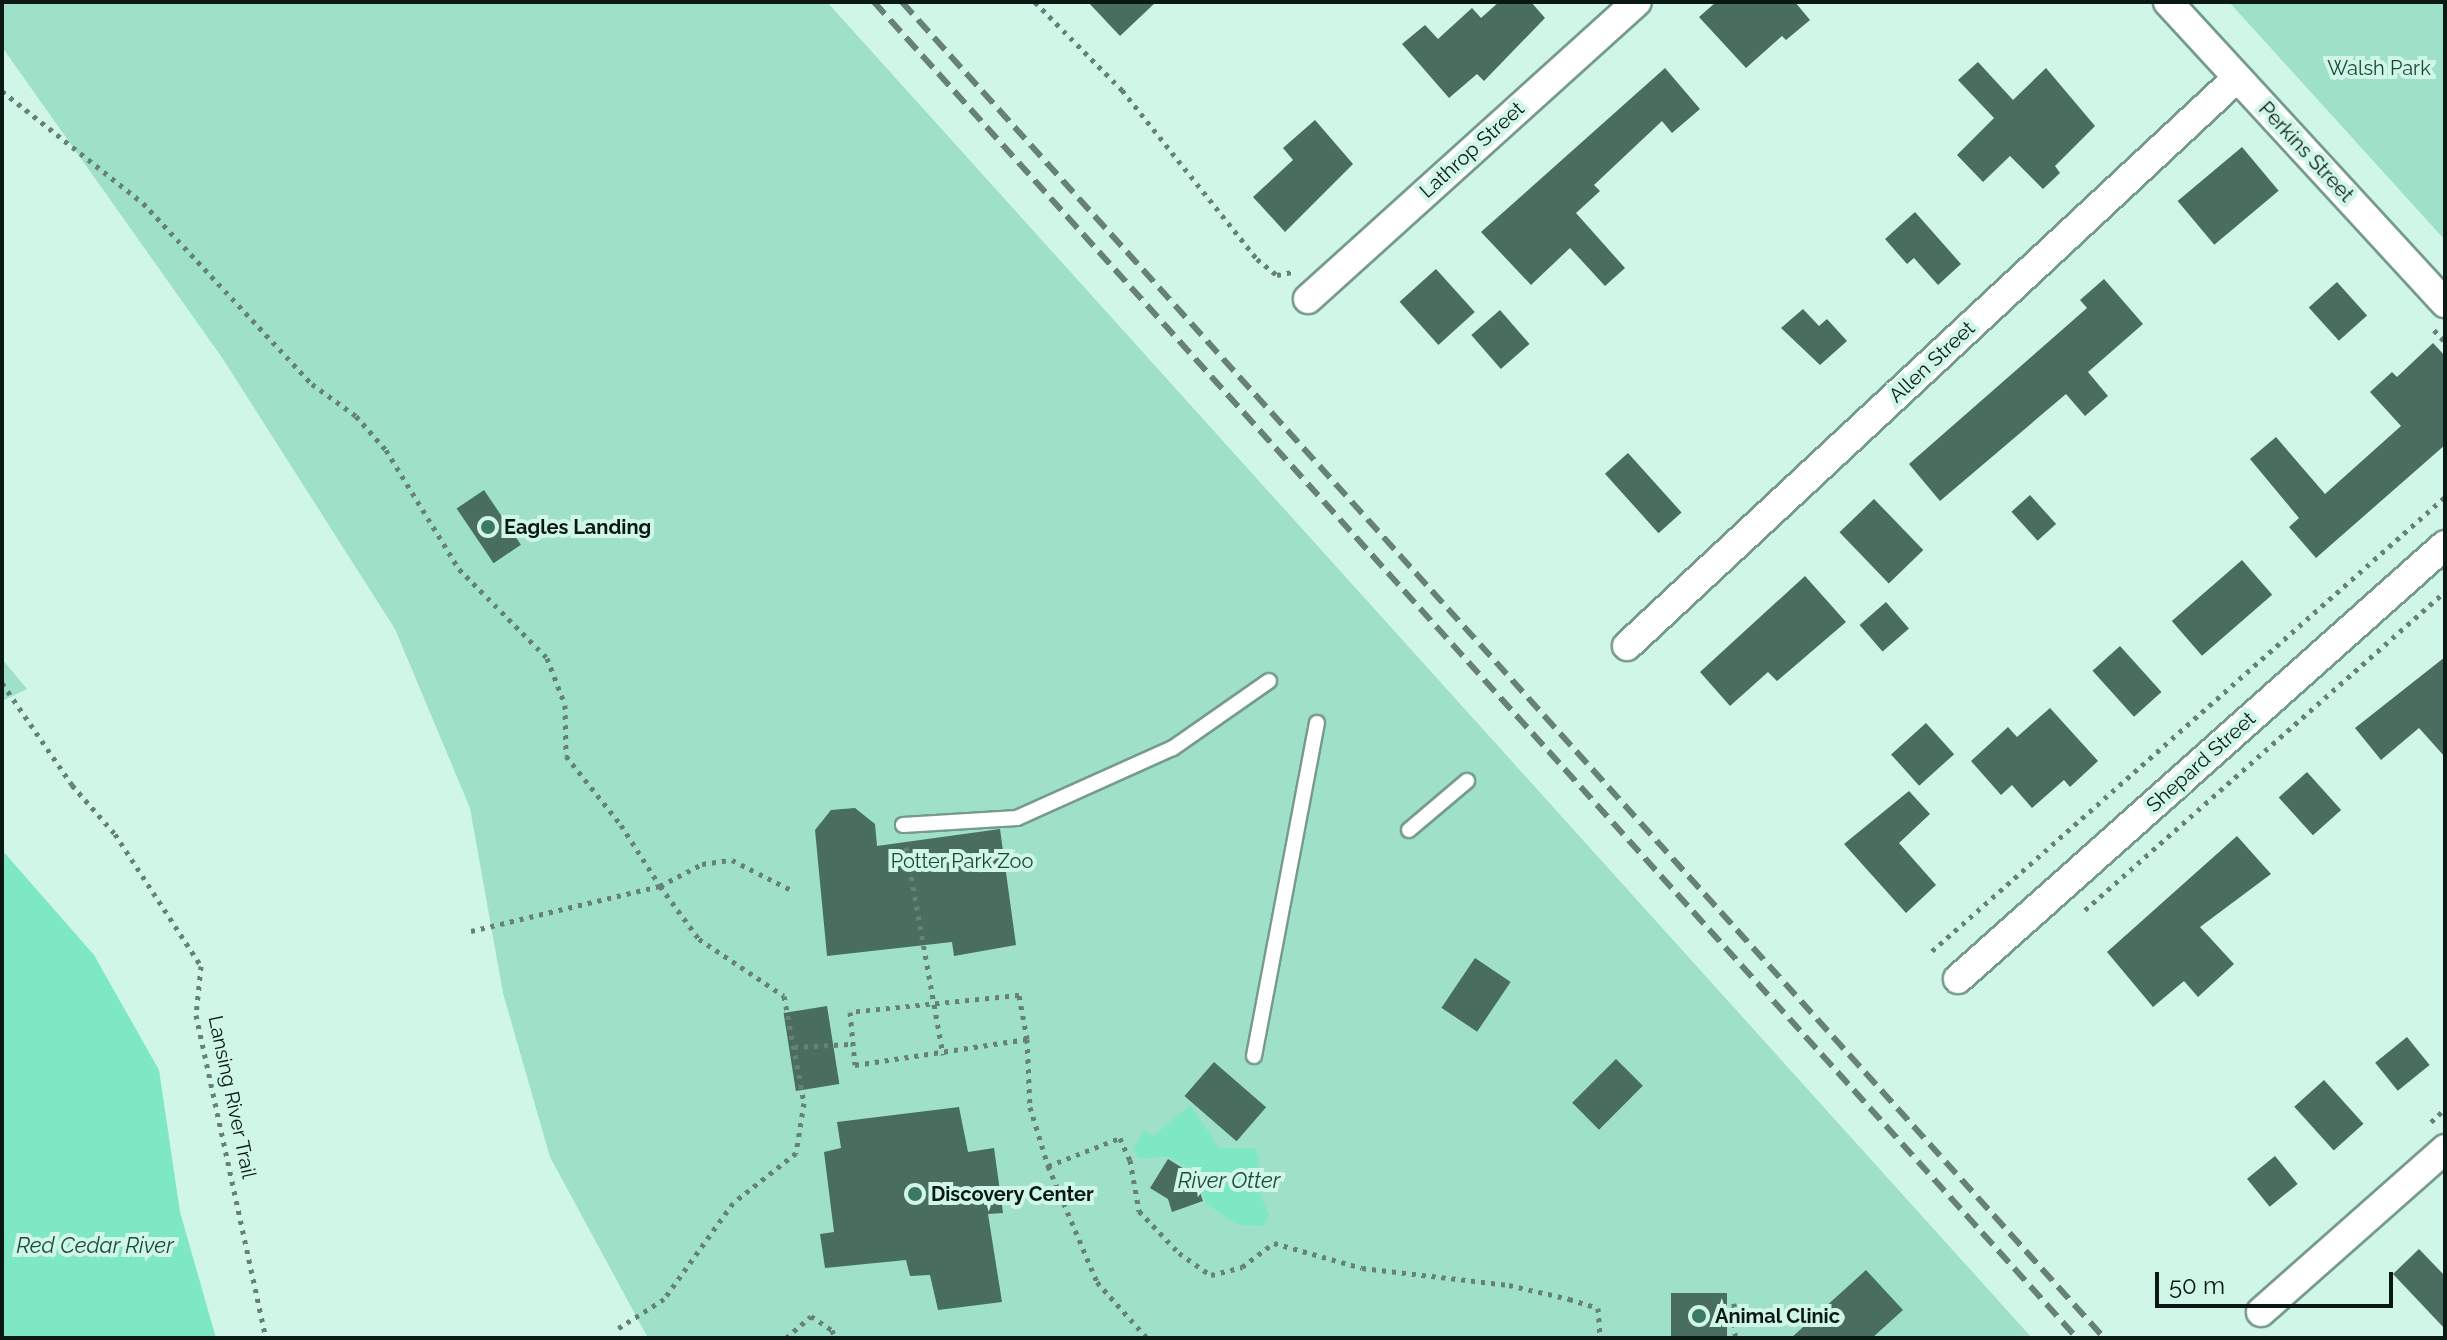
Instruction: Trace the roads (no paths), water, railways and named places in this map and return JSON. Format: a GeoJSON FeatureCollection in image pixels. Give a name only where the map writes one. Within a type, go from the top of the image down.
{"type":"FeatureCollection","features":[{"type":"Feature","properties":{"kind":"street","name":"Lathrop Street"},"geometry":{"type":"LineString","coordinates":[[1308,299],[1637,2]]}},
{"type":"Feature","properties":{"kind":"street","name":"Perkins Street"},"geometry":{"type":"LineString","coordinates":[[2168,2],[2445,303]]}},
{"type":"Feature","properties":{"kind":"street","name":"Allen Street"},"geometry":{"type":"LineString","coordinates":[[1627,646],[2237,78]]}},
{"type":"Feature","properties":{"kind":"street","name":"Shepard Street"},"geometry":{"type":"LineString","coordinates":[[1958,979],[2445,545]]}},
{"type":"Feature","properties":{"kind":"street"},"geometry":{"type":"LineString","coordinates":[[2261,1312],[2445,1149]]}},
{"type":"Feature","properties":{"kind":"lane"},"geometry":{"type":"LineString","coordinates":[[903,825],[1017,818],[1173,748],[1269,681]]}},
{"type":"Feature","properties":{"kind":"lane"},"geometry":{"type":"LineString","coordinates":[[1254,1056],[1317,723]]}},
{"type":"Feature","properties":{"kind":"lane"},"geometry":{"type":"LineString","coordinates":[[1409,830],[1467,781]]}},
{"type":"Feature","properties":{"kind":"water","name":"Red Cedar River"},"geometry":{"type":"Polygon","coordinates":[[[2,850],[94,955],[159,1070],[180,1212],[216,1338],[2,1338],[2,850]]]}},
{"type":"Feature","properties":{"kind":"water","name":"River Otter"},"geometry":{"type":"Polygon","coordinates":[[[1190,1105],[1219,1148],[1254,1148],[1259,1157],[1257,1186],[1269,1215],[1263,1226],[1236,1224],[1206,1203],[1196,1173],[1168,1156],[1139,1159],[1133,1148],[1144,1131],[1154,1136],[1190,1105]]]}},
{"type":"Feature","properties":{"kind":"railway"},"geometry":{"type":"LineString","coordinates":[[874,2],[2077,1338]]}},
{"type":"Feature","properties":{"kind":"railway"},"geometry":{"type":"LineString","coordinates":[[902,2],[2104,1338]]}},
{"type":"Feature","properties":{"kind":"place","name":"Eagles Landing"},"geometry":{"type":"Point","coordinates":[488,527]}},
{"type":"Feature","properties":{"kind":"place","name":"Discovery Center"},"geometry":{"type":"Point","coordinates":[915,1194]}},
{"type":"Feature","properties":{"kind":"place","name":"Animal Clinic"},"geometry":{"type":"Point","coordinates":[1699,1316]}},
{"type":"Feature","properties":{"kind":"park label","name":"Walsh Park"},"geometry":{"type":"Point","coordinates":[2379,68]}},
{"type":"Feature","properties":{"kind":"park label","name":"Potter Park Zoo"},"geometry":{"type":"Point","coordinates":[962,861]}}]}
